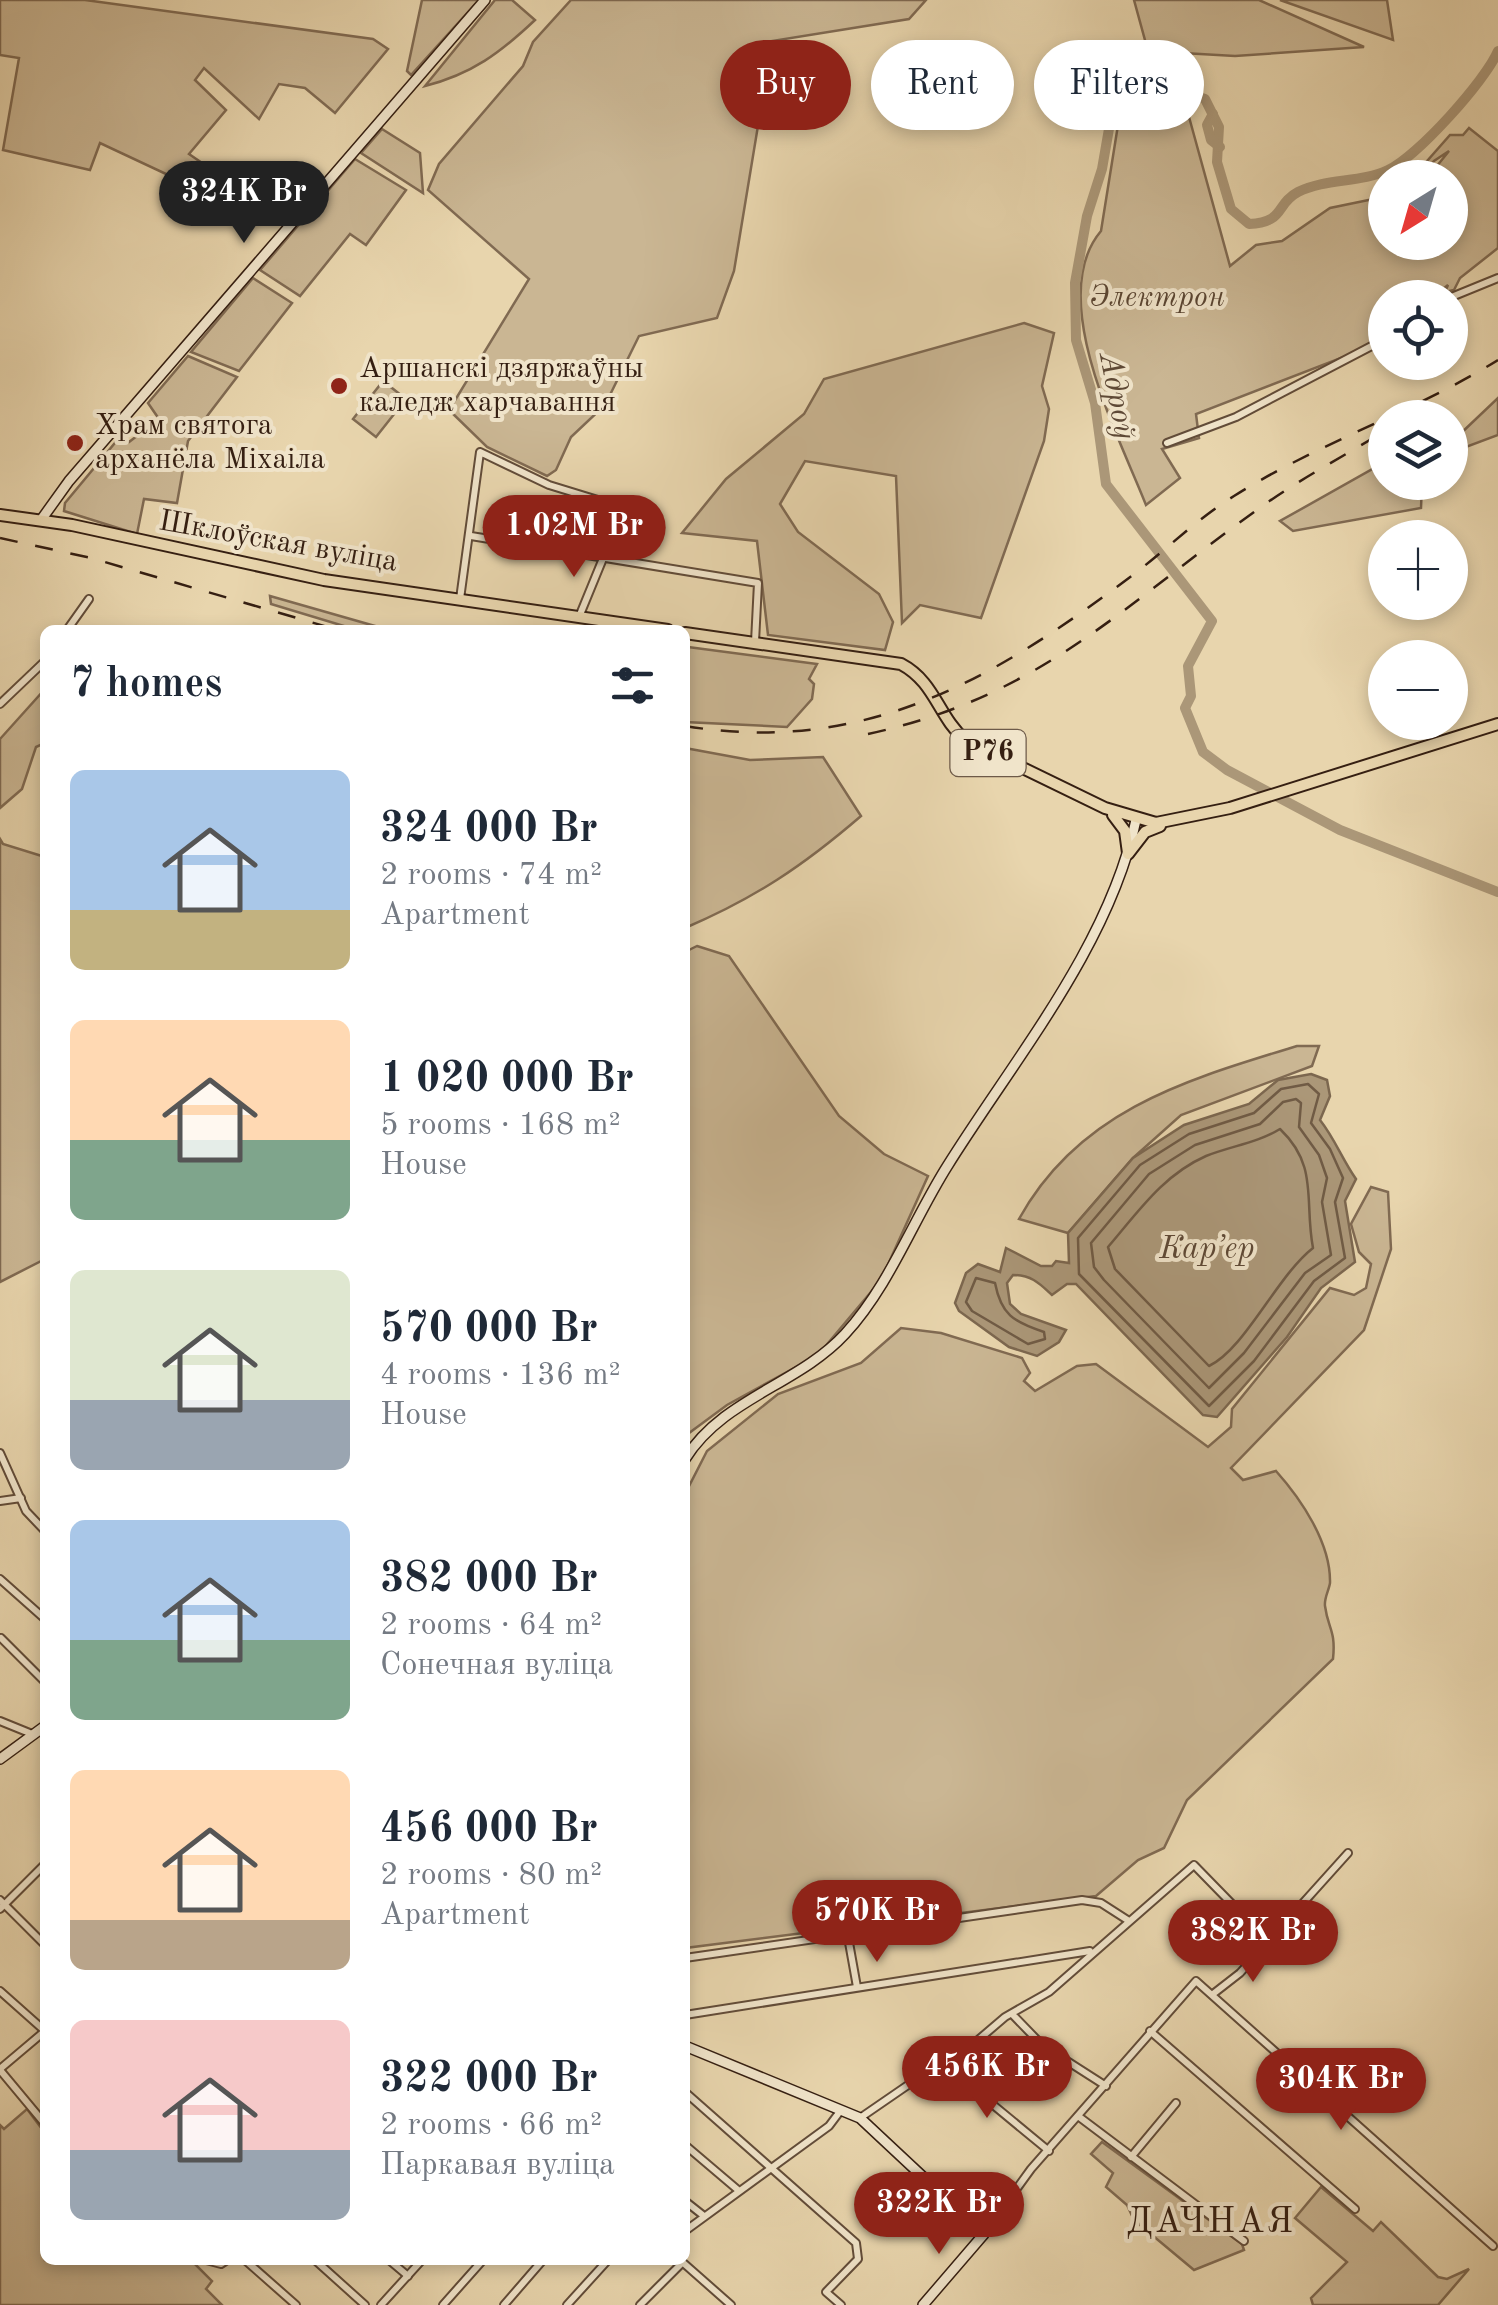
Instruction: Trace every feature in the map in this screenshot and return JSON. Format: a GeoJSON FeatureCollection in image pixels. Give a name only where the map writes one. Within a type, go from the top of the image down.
{"type":"FeatureCollection","features":[{"type":"Feature","properties":{"kind":"main road","name":"Шклоўская вуліца"},"geometry":{"type":"LineString","coordinates":[[0,514],[324,580],[631,625]]}},
{"type":"Feature","properties":{"kind":"main road","name":"Р76"},"geometry":{"type":"LineString","coordinates":[[690,633],[901,664],[924,680],[947,722],[974,745],[1140,821],[1174,822],[1230,808],[1498,724]]}},
{"type":"Feature","properties":{"kind":"main road"},"geometry":{"type":"LineString","coordinates":[[1105,808],[1126,831],[1131,850]]}},
{"type":"Feature","properties":{"kind":"main road"},"geometry":{"type":"LineString","coordinates":[[1131,850],[1148,830],[1174,822]]}},
{"type":"Feature","properties":{"kind":"street"},"geometry":{"type":"LineString","coordinates":[[41,520],[69,481],[250,268],[485,0]]}},
{"type":"Feature","properties":{"kind":"street"},"geometry":{"type":"LineString","coordinates":[[1468,290],[1498,278]]}},
{"type":"Feature","properties":{"kind":"street"},"geometry":{"type":"LineString","coordinates":[[1166,443],[1236,417],[1368,348]]}},
{"type":"Feature","properties":{"kind":"street"},"geometry":{"type":"LineString","coordinates":[[460,599],[480,452],[549,485],[624,508],[579,618]]}},
{"type":"Feature","properties":{"kind":"street"},"geometry":{"type":"LineString","coordinates":[[471,536],[758,583],[755,642]]}},
{"type":"Feature","properties":{"kind":"street"},"geometry":{"type":"LineString","coordinates":[[70,625],[88,599]]}},
{"type":"Feature","properties":{"kind":"street"},"geometry":{"type":"LineString","coordinates":[[0,704],[40,667]]}},
{"type":"Feature","properties":{"kind":"street"},"geometry":{"type":"LineString","coordinates":[[690,1453],[721,1418],[828,1349],[861,1314],[947,1167],[1033,1040],[1131,850],[1140,821]]}},
{"type":"Feature","properties":{"kind":"street"},"geometry":{"type":"LineString","coordinates":[[0,1453],[20,1498],[40,1524]]}},
{"type":"Feature","properties":{"kind":"street"},"geometry":{"type":"LineString","coordinates":[[0,1501],[20,1498]]}},
{"type":"Feature","properties":{"kind":"street"},"geometry":{"type":"LineString","coordinates":[[0,1579],[40,1615]]}},
{"type":"Feature","properties":{"kind":"street"},"geometry":{"type":"LineString","coordinates":[[1,1638],[40,1677]]}},
{"type":"Feature","properties":{"kind":"street"},"geometry":{"type":"LineString","coordinates":[[0,1721],[33,1735]]}},
{"type":"Feature","properties":{"kind":"street"},"geometry":{"type":"LineString","coordinates":[[0,1759],[40,1730]]}},
{"type":"Feature","properties":{"kind":"street"},"geometry":{"type":"LineString","coordinates":[[1213,1994],[1240,1973],[1348,1853]]}},
{"type":"Feature","properties":{"kind":"street"},"geometry":{"type":"LineString","coordinates":[[860,2118],[924,2074],[946,2066],[1012,2014],[1048,1992],[1194,1864],[1268,1941]]}},
{"type":"Feature","properties":{"kind":"street"},"geometry":{"type":"LineString","coordinates":[[40,1869],[1,1904],[40,1940]]}},
{"type":"Feature","properties":{"kind":"street"},"geometry":{"type":"LineString","coordinates":[[690,1957],[1082,1900],[1101,1903],[1129,1922]]}},
{"type":"Feature","properties":{"kind":"street"},"geometry":{"type":"LineString","coordinates":[[848,1937],[857,1987]]}},
{"type":"Feature","properties":{"kind":"street"},"geometry":{"type":"LineString","coordinates":[[690,2012],[1092,1951]]}},
{"type":"Feature","properties":{"kind":"street"},"geometry":{"type":"LineString","coordinates":[[1078,1953],[1082,1962]]}},
{"type":"Feature","properties":{"kind":"street"},"geometry":{"type":"LineString","coordinates":[[928,2303],[1078,2116],[1196,1981],[1494,2246]]}},
{"type":"Feature","properties":{"kind":"street"},"geometry":{"type":"LineString","coordinates":[[0,1990],[40,2026]]}},
{"type":"Feature","properties":{"kind":"street"},"geometry":{"type":"LineString","coordinates":[[1012,2014],[1042,2045],[1106,2086]]}},
{"type":"Feature","properties":{"kind":"street"},"geometry":{"type":"LineString","coordinates":[[1150,2031],[1355,2209]]}},
{"type":"Feature","properties":{"kind":"street"},"geometry":{"type":"LineString","coordinates":[[40,2035],[0,2069],[40,2118]]}},
{"type":"Feature","properties":{"kind":"street"},"geometry":{"type":"LineString","coordinates":[[37,2038],[40,2041]]}},
{"type":"Feature","properties":{"kind":"street"},"geometry":{"type":"LineString","coordinates":[[690,2048],[860,2118],[984,2234]]}},
{"type":"Feature","properties":{"kind":"street"},"geometry":{"type":"LineString","coordinates":[[946,2066],[1049,2152]]}},
{"type":"Feature","properties":{"kind":"street"},"geometry":{"type":"LineString","coordinates":[[690,2096],[859,2246],[858,2259],[826,2292],[841,2305]]}},
{"type":"Feature","properties":{"kind":"street"},"geometry":{"type":"LineString","coordinates":[[1131,2157],[1176,2103]]}},
{"type":"Feature","properties":{"kind":"street"},"geometry":{"type":"LineString","coordinates":[[690,2227],[829,2126],[842,2110]]}},
{"type":"Feature","properties":{"kind":"street"},"geometry":{"type":"LineString","coordinates":[[1078,2116],[1244,2242]]}},
{"type":"Feature","properties":{"kind":"street"},"geometry":{"type":"LineString","coordinates":[[690,2149],[738,2190]]}},
{"type":"Feature","properties":{"kind":"street"},"geometry":{"type":"LineString","coordinates":[[690,2204],[704,2216]]}},
{"type":"Feature","properties":{"kind":"street"},"geometry":{"type":"LineString","coordinates":[[251,2265],[296,2305]]}},
{"type":"Feature","properties":{"kind":"street"},"geometry":{"type":"LineString","coordinates":[[320,2265],[364,2305]]}},
{"type":"Feature","properties":{"kind":"street"},"geometry":{"type":"LineString","coordinates":[[395,2265],[408,2276]]}},
{"type":"Feature","properties":{"kind":"street"},"geometry":{"type":"LineString","coordinates":[[381,2305],[418,2265]]}},
{"type":"Feature","properties":{"kind":"street"},"geometry":{"type":"LineString","coordinates":[[443,2305],[479,2265]]}},
{"type":"Feature","properties":{"kind":"street"},"geometry":{"type":"LineString","coordinates":[[504,2305],[539,2265]]}},
{"type":"Feature","properties":{"kind":"street"},"geometry":{"type":"LineString","coordinates":[[566,2305],[603,2265]]}},
{"type":"Feature","properties":{"kind":"street"},"geometry":{"type":"LineString","coordinates":[[640,2305],[677,2265]]}},
{"type":"Feature","properties":{"kind":"street"},"geometry":{"type":"LineString","coordinates":[[686,2265],[731,2305]]}},
{"type":"Feature","properties":{"kind":"green space"},"geometry":{"type":"Polygon","coordinates":[[[0,0],[85,0],[373,39],[388,49],[335,113],[305,88],[279,84],[259,119],[204,68],[195,80],[226,110],[189,154],[237,187],[230,204],[100,143],[90,170],[3,150],[19,58],[0,55],[0,0]]]}},
{"type":"Feature","properties":{"kind":"green space"},"geometry":{"type":"Polygon","coordinates":[[[422,0],[479,0],[411,75],[407,71],[422,0]]]}},
{"type":"Feature","properties":{"kind":"green space"},"geometry":{"type":"Polygon","coordinates":[[[495,0],[512,0],[535,20],[484,61],[425,86],[495,0]]]}},
{"type":"Feature","properties":{"kind":"green space"},"geometry":{"type":"Polygon","coordinates":[[[571,0],[926,0],[909,19],[778,40],[720,40],[720,130],[757,130],[734,271],[717,318],[639,336],[605,405],[571,437],[556,470],[547,476],[487,447],[449,410],[529,279],[428,190],[439,164],[523,66],[533,42],[571,0]]]}},
{"type":"Feature","properties":{"kind":"green space"},"geometry":{"type":"Polygon","coordinates":[[[1134,0],[1259,0],[1364,47],[1235,56],[1204,54],[1204,40],[1145,40],[1134,0]]]}},
{"type":"Feature","properties":{"kind":"green space"},"geometry":{"type":"Polygon","coordinates":[[[1280,0],[1387,0],[1393,40],[1280,0]]]}},
{"type":"Feature","properties":{"kind":"green space","name":"Электрон"},"geometry":{"type":"Polygon","coordinates":[[[1469,128],[1498,151],[1498,248],[1459,280],[1368,280],[1368,347],[1196,414],[1199,438],[1162,449],[1180,478],[1146,505],[1105,405],[1084,329],[1081,292],[1086,259],[1101,231],[1117,130],[1193,130],[1230,266],[1256,245],[1282,241],[1330,208],[1368,200],[1368,260],[1468,260],[1468,160],[1442,160],[1449,151],[1428,160],[1450,135],[1463,135],[1469,128]]]}},
{"type":"Feature","properties":{"kind":"green space"},"geometry":{"type":"Polygon","coordinates":[[[382,129],[420,153],[423,193],[361,153],[382,129]]]}},
{"type":"Feature","properties":{"kind":"green space"},"geometry":{"type":"Polygon","coordinates":[[[355,159],[406,190],[366,245],[350,234],[300,296],[260,270],[355,159]]]}},
{"type":"Feature","properties":{"kind":"green space"},"geometry":{"type":"Polygon","coordinates":[[[253,278],[292,303],[239,371],[191,352],[253,278]]]}},
{"type":"Feature","properties":{"kind":"green space"},"geometry":{"type":"Polygon","coordinates":[[[1024,323],[1054,333],[1042,386],[1049,409],[1044,441],[981,618],[920,605],[902,623],[896,476],[805,461],[780,504],[798,532],[879,594],[893,622],[885,650],[768,635],[757,541],[682,533],[726,479],[804,414],[824,379],[1024,323]]]}},
{"type":"Feature","properties":{"kind":"green space"},"geometry":{"type":"Polygon","coordinates":[[[188,356],[237,377],[188,441],[177,503],[144,499],[137,534],[64,511],[65,503],[119,438],[129,442],[159,419],[148,403],[188,356]]]}},
{"type":"Feature","properties":{"kind":"green space"},"geometry":{"type":"Polygon","coordinates":[[[383,381],[406,399],[376,437],[353,419],[383,381]]]}},
{"type":"Feature","properties":{"kind":"green space"},"geometry":{"type":"Polygon","coordinates":[[[1498,398],[1498,435],[1468,446],[1468,426],[1498,398]]]}},
{"type":"Feature","properties":{"kind":"green space"},"geometry":{"type":"Polygon","coordinates":[[[1368,472],[1368,500],[1421,500],[1421,508],[1293,531],[1280,521],[1368,472]]]}},
{"type":"Feature","properties":{"kind":"green space"},"geometry":{"type":"Polygon","coordinates":[[[270,596],[372,625],[340,625],[271,604],[270,596]]]}},
{"type":"Feature","properties":{"kind":"green space"},"geometry":{"type":"Polygon","coordinates":[[[690,647],[817,664],[809,679],[814,684],[812,699],[787,727],[690,722],[690,647]]]}},
{"type":"Feature","properties":{"kind":"green space"},"geometry":{"type":"Polygon","coordinates":[[[40,695],[40,745],[36,747],[22,789],[0,808],[0,739],[40,695]]]}},
{"type":"Feature","properties":{"kind":"green space"},"geometry":{"type":"Polygon","coordinates":[[[690,749],[750,760],[823,757],[861,816],[778,879],[690,926],[690,749]]]}},
{"type":"Feature","properties":{"kind":"green space"},"geometry":{"type":"Polygon","coordinates":[[[0,839],[3,844],[40,855],[40,1262],[0,1282],[0,839]]]}},
{"type":"Feature","properties":{"kind":"green space"},"geometry":{"type":"Polygon","coordinates":[[[697,946],[729,956],[839,1116],[884,1154],[928,1176],[881,1280],[818,1355],[727,1405],[690,1432],[690,950],[697,946]]]}},
{"type":"Feature","properties":{"kind":"green space","name":"Карʼер"},"geometry":{"type":"Polygon","coordinates":[[[1297,1046],[1319,1046],[1312,1066],[1181,1115],[1133,1158],[1068,1233],[1019,1219],[1044,1182],[1072,1151],[1104,1125],[1176,1087],[1297,1046]]]}},
{"type":"Feature","properties":{"kind":"green space"},"geometry":{"type":"Polygon","coordinates":[[[1371,1187],[1388,1192],[1391,1249],[1364,1330],[1231,1468],[1243,1480],[1276,1471],[1313,1522],[1329,1568],[1325,1606],[1333,1636],[1333,1659],[1187,1800],[1164,1848],[1138,1860],[1096,1896],[690,1947],[690,1484],[707,1451],[778,1394],[861,1363],[901,1328],[941,1333],[1022,1358],[1030,1373],[1024,1381],[1035,1391],[1077,1366],[1096,1364],[1208,1447],[1231,1427],[1232,1409],[1330,1288],[1354,1295],[1366,1288],[1371,1264],[1359,1252],[1351,1224],[1371,1187]]]}},
{"type":"Feature","properties":{"kind":"green space"},"geometry":{"type":"Polygon","coordinates":[[[27,2109],[40,2126],[40,2265],[196,2265],[212,2281],[206,2289],[222,2305],[0,2305],[0,2125],[4,2129],[27,2109]]]}},
{"type":"Feature","properties":{"kind":"green space"},"geometry":{"type":"Polygon","coordinates":[[[1102,2142],[1242,2244],[1244,2250],[1194,2270],[1134,2220],[1127,2205],[1106,2187],[1113,2173],[1091,2154],[1102,2142]]]}},
{"type":"Feature","properties":{"kind":"green space"},"geometry":{"type":"Polygon","coordinates":[[[1321,2187],[1373,2231],[1381,2222],[1438,2277],[1447,2279],[1469,2269],[1438,2305],[1313,2305],[1311,2298],[1347,2262],[1295,2218],[1321,2187]]]}},
{"type":"Feature","properties":{"kind":"water","name":"Карʼер"},"geometry":{"type":"Polygon","coordinates":[[[1311,1074],[1327,1080],[1330,1096],[1320,1120],[1356,1179],[1345,1201],[1355,1262],[1321,1288],[1287,1337],[1217,1417],[1203,1415],[1076,1284],[1067,1284],[1052,1295],[1025,1277],[1013,1275],[1007,1283],[1010,1304],[1021,1314],[1066,1330],[1059,1342],[1037,1356],[1009,1347],[959,1311],[955,1303],[966,1273],[978,1264],[1000,1272],[1006,1248],[1041,1266],[1052,1266],[1056,1261],[1069,1263],[1068,1233],[1133,1158],[1184,1125],[1249,1104],[1278,1080],[1311,1074]]]}},
{"type":"Feature","properties":{"kind":"waterway","name":"Адроў"},"geometry":{"type":"LineString","coordinates":[[1498,51],[1480,80],[1449,116],[1401,162],[1377,174],[1298,192],[1275,216],[1261,223],[1249,224],[1231,209],[1217,162],[1219,127],[1205,99],[1184,92],[1137,96],[1110,123],[1075,283],[1076,340],[1095,403],[1106,484],[1212,621],[1188,666],[1191,696],[1185,708],[1203,752],[1227,770],[1340,830],[1498,892]]}},
{"type":"Feature","properties":{"kind":"waterway"},"geometry":{"type":"LineString","coordinates":[[1213,114],[1207,125],[1211,140],[1220,147]]}},
{"type":"Feature","properties":{"kind":"railway"},"geometry":{"type":"LineString","coordinates":[[690,726],[751,732],[813,729],[872,718],[928,700],[1034,644],[1138,571],[1234,496],[1498,360]]}},
{"type":"Feature","properties":{"kind":"railway"},"geometry":{"type":"LineString","coordinates":[[868,734],[929,717],[1032,672],[1078,643],[1276,497],[1368,441]]}},
{"type":"Feature","properties":{"kind":"railway"},"geometry":{"type":"LineString","coordinates":[[0,538],[91,558],[321,625]]}},
{"type":"Feature","properties":{"kind":"place","name":"Аршанскі дзяржаўны каледж харчавання"},"geometry":{"type":"Point","coordinates":[339,386]}},
{"type":"Feature","properties":{"kind":"place","name":"Храм святога арханёла Міхаіла"},"geometry":{"type":"Point","coordinates":[75,443]}},
{"type":"Feature","properties":{"kind":"district","name":"ДАЧНАЯ"},"geometry":{"type":"Point","coordinates":[1211,2222]}}]}
